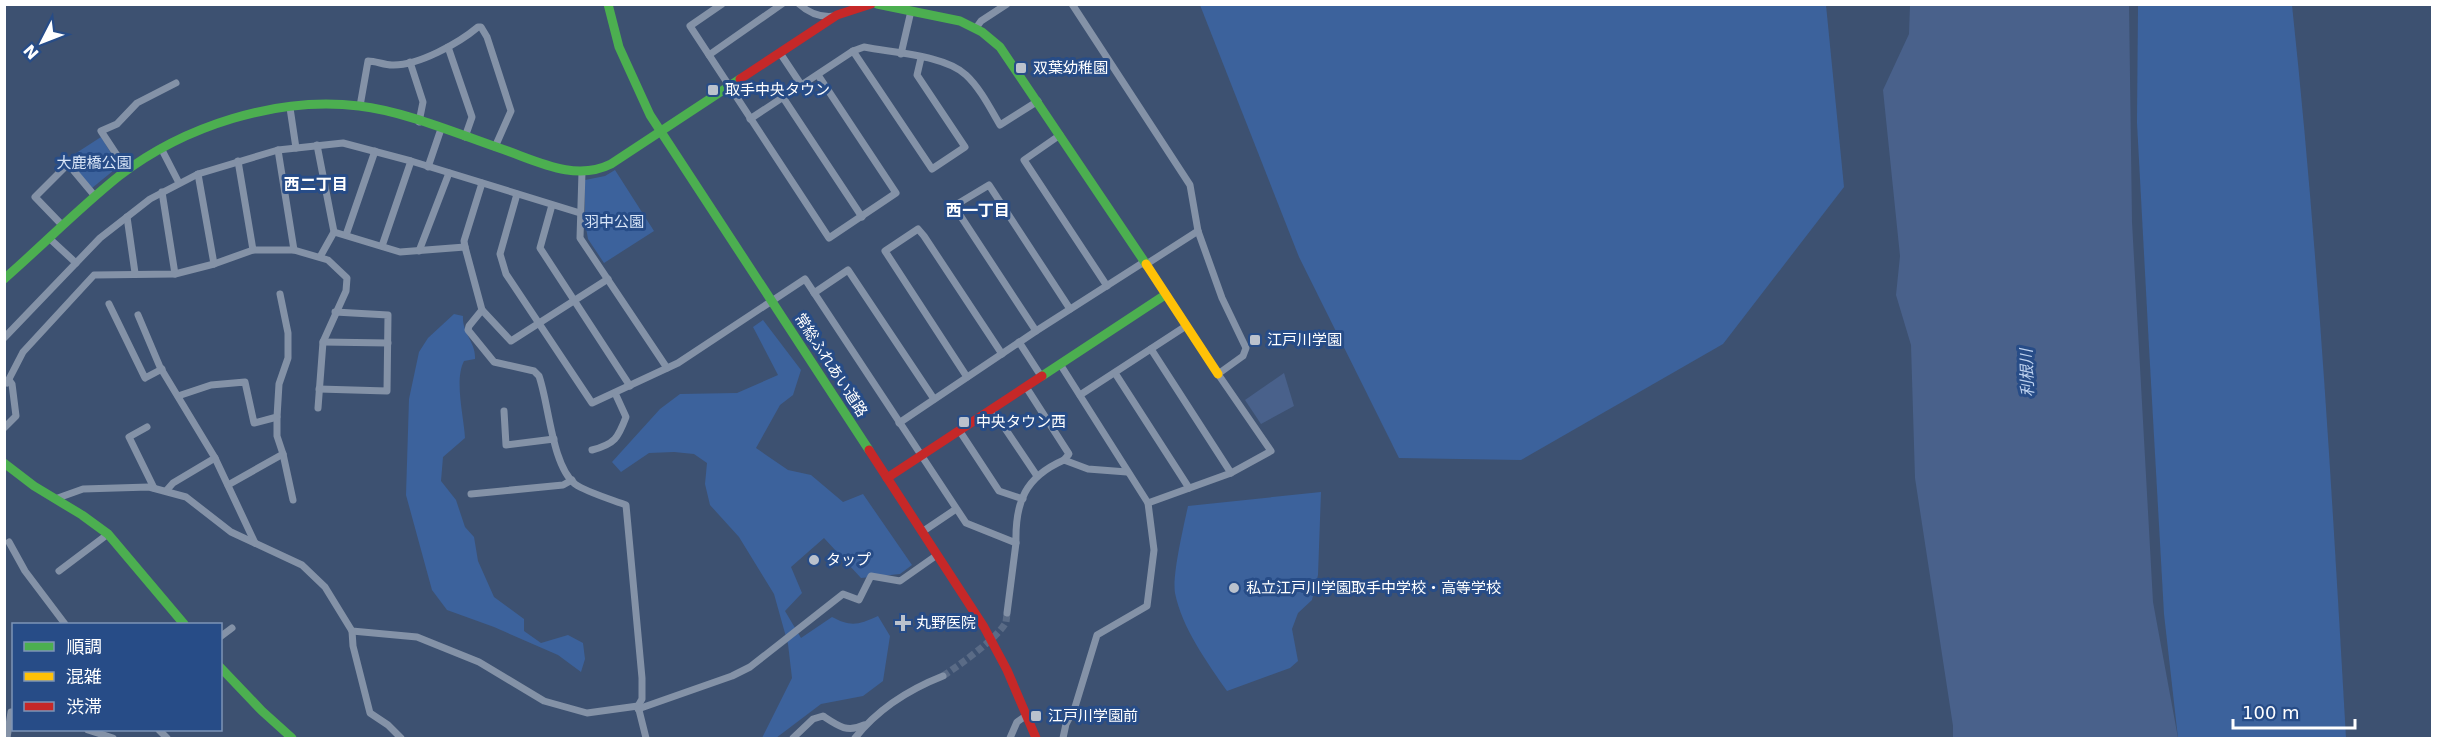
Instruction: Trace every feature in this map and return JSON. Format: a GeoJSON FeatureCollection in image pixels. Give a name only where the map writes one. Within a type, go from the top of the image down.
{"type":"FeatureCollection","features":[{"type":"Feature","properties":{"kind":"street","name":"常総ふれあい道路"},"geometry":{"type":"LineString","coordinates":[[608,4],[632,80],[660,131],[984,627],[1036,738]]}},
{"type":"Feature","properties":{"kind":"street"},"geometry":{"type":"LineString","coordinates":[[722,4],[690,26],[829,238],[896,193],[818,75]]}},
{"type":"Feature","properties":{"kind":"street"},"geometry":{"type":"LineString","coordinates":[[708,55],[782,4]]}},
{"type":"Feature","properties":{"kind":"street"},"geometry":{"type":"LineString","coordinates":[[800,4],[806,10],[824,17],[837,15]]}},
{"type":"Feature","properties":{"kind":"street"},"geometry":{"type":"LineString","coordinates":[[4,279],[94,195],[126,169],[161,148],[198,131],[232,120],[290,108],[324,105],[360,106],[419,122],[559,168],[582,172],[603,169],[837,15],[871,4]]}},
{"type":"Feature","properties":{"kind":"street"},"geometry":{"type":"LineString","coordinates":[[877,4],[948,18],[976,28],[993,40],[1008,56],[1271,451],[1231,473],[1148,503]]}},
{"type":"Feature","properties":{"kind":"street"},"geometry":{"type":"LineString","coordinates":[[976,28],[981,21],[1007,4]]}},
{"type":"Feature","properties":{"kind":"street"},"geometry":{"type":"LineString","coordinates":[[1072,4],[1190,185],[1198,231],[1222,298],[1246,348],[1243,356],[1218,374]]}},
{"type":"Feature","properties":{"kind":"street"},"geometry":{"type":"LineString","coordinates":[[901,54],[911,11]]}},
{"type":"Feature","properties":{"kind":"street"},"geometry":{"type":"LineString","coordinates":[[360,106],[368,61],[393,65],[410,62],[461,41],[478,27],[482,29],[487,38],[511,111],[495,147]]}},
{"type":"Feature","properties":{"kind":"street"},"geometry":{"type":"LineString","coordinates":[[448,47],[472,117],[465,137]]}},
{"type":"Feature","properties":{"kind":"street"},"geometry":{"type":"LineString","coordinates":[[750,119],[784,99],[853,51],[864,47],[950,64],[966,75],[1000,124],[1038,100]]}},
{"type":"Feature","properties":{"kind":"street"},"geometry":{"type":"LineString","coordinates":[[853,51],[932,169],[965,147],[917,75],[921,58]]}},
{"type":"Feature","properties":{"kind":"street"},"geometry":{"type":"LineString","coordinates":[[780,53],[802,86]]}},
{"type":"Feature","properties":{"kind":"street"},"geometry":{"type":"LineString","coordinates":[[410,62],[423,102],[419,122]]}},
{"type":"Feature","properties":{"kind":"street"},"geometry":{"type":"LineString","coordinates":[[126,169],[101,131],[117,124],[137,103],[176,83]]}},
{"type":"Feature","properties":{"kind":"street"},"geometry":{"type":"LineString","coordinates":[[784,99],[862,217]]}},
{"type":"Feature","properties":{"kind":"street"},"geometry":{"type":"LineString","coordinates":[[290,108],[296,148]]}},
{"type":"Feature","properties":{"kind":"street"},"geometry":{"type":"LineString","coordinates":[[428,167],[441,129]]}},
{"type":"Feature","properties":{"kind":"street"},"geometry":{"type":"LineString","coordinates":[[1060,135],[1024,160],[1107,286]]}},
{"type":"Feature","properties":{"kind":"street"},"geometry":{"type":"LineString","coordinates":[[4,338],[100,238],[162,192],[198,174],[278,150],[343,143],[411,161],[580,213]]}},
{"type":"Feature","properties":{"kind":"street"},"geometry":{"type":"LineString","coordinates":[[317,145],[334,232],[320,257]]}},
{"type":"Feature","properties":{"kind":"street"},"geometry":{"type":"LineString","coordinates":[[161,148],[179,183]]}},
{"type":"Feature","properties":{"kind":"street"},"geometry":{"type":"LineString","coordinates":[[278,150],[294,250]]}},
{"type":"Feature","properties":{"kind":"street"},"geometry":{"type":"LineString","coordinates":[[346,236],[375,151]]}},
{"type":"Feature","properties":{"kind":"street"},"geometry":{"type":"LineString","coordinates":[[238,161],[253,250]]}},
{"type":"Feature","properties":{"kind":"street"},"geometry":{"type":"LineString","coordinates":[[382,246],[411,161]]}},
{"type":"Feature","properties":{"kind":"street"},"geometry":{"type":"LineString","coordinates":[[62,225],[35,197],[68,164],[94,195]]}},
{"type":"Feature","properties":{"kind":"street"},"geometry":{"type":"LineString","coordinates":[[582,172],[580,238],[667,368]]}},
{"type":"Feature","properties":{"kind":"street"},"geometry":{"type":"LineString","coordinates":[[419,251],[449,173]]}},
{"type":"Feature","properties":{"kind":"street"},"geometry":{"type":"LineString","coordinates":[[198,174],[214,264]]}},
{"type":"Feature","properties":{"kind":"street"},"geometry":{"type":"LineString","coordinates":[[482,183],[464,241],[465,247],[482,310],[511,341],[608,279]]}},
{"type":"Feature","properties":{"kind":"street"},"geometry":{"type":"LineString","coordinates":[[1036,331],[954,206],[981,188],[989,185],[1070,309]]}},
{"type":"Feature","properties":{"kind":"street"},"geometry":{"type":"LineString","coordinates":[[162,192],[175,274]]}},
{"type":"Feature","properties":{"kind":"street"},"geometry":{"type":"LineString","coordinates":[[518,194],[500,254],[506,274],[591,403],[667,368],[805,279],[966,523],[1016,543]]}},
{"type":"Feature","properties":{"kind":"street"},"geometry":{"type":"LineString","coordinates":[[552,205],[540,248],[630,386]]}},
{"type":"Feature","properties":{"kind":"street"},"geometry":{"type":"LineString","coordinates":[[127,218],[135,273]]}},
{"type":"Feature","properties":{"kind":"street"},"geometry":{"type":"LineString","coordinates":[[967,377],[885,251],[912,232],[918,229],[924,236],[1002,354]]}},
{"type":"Feature","properties":{"kind":"street"},"geometry":{"type":"LineString","coordinates":[[899,423],[1070,309],[1198,231]]}},
{"type":"Feature","properties":{"kind":"street"},"geometry":{"type":"LineString","coordinates":[[334,232],[400,252],[465,247]]}},
{"type":"Feature","properties":{"kind":"street"},"geometry":{"type":"LineString","coordinates":[[49,238],[76,264]]}},
{"type":"Feature","properties":{"kind":"street"},"geometry":{"type":"LineString","coordinates":[[4,428],[16,416],[12,384],[7,380],[23,352],[94,275],[175,274],[214,264],[253,250],[294,250],[320,257],[328,260],[347,278],[346,291],[334,312],[323,342],[318,408]]}},
{"type":"Feature","properties":{"kind":"street"},"geometry":{"type":"LineString","coordinates":[[814,293],[848,270],[934,399]]}},
{"type":"Feature","properties":{"kind":"street"},"geometry":{"type":"LineString","coordinates":[[280,294],[288,333],[288,358],[279,384],[277,436],[284,454],[293,500]]}},
{"type":"Feature","properties":{"kind":"street"},"geometry":{"type":"LineString","coordinates":[[886,478],[1166,295]]}},
{"type":"Feature","properties":{"kind":"street"},"geometry":{"type":"LineString","coordinates":[[109,304],[145,378],[162,369]]}},
{"type":"Feature","properties":{"kind":"street"},"geometry":{"type":"LineString","coordinates":[[482,310],[468,330],[494,362],[534,371],[539,376],[551,419],[555,451],[572,480],[576,485],[626,505],[642,678],[642,699],[638,707],[646,738]]}},
{"type":"Feature","properties":{"kind":"street"},"geometry":{"type":"LineString","coordinates":[[319,389],[387,390],[388,315],[334,312]]}},
{"type":"Feature","properties":{"kind":"street"},"geometry":{"type":"LineString","coordinates":[[138,315],[162,369],[215,458],[255,543]]}},
{"type":"Feature","properties":{"kind":"street"},"geometry":{"type":"LineString","coordinates":[[1080,395],[1186,326]]}},
{"type":"Feature","properties":{"kind":"street"},"geometry":{"type":"LineString","coordinates":[[323,342],[388,343]]}},
{"type":"Feature","properties":{"kind":"street"},"geometry":{"type":"LineString","coordinates":[[1019,342],[1041,376]]}},
{"type":"Feature","properties":{"kind":"street"},"geometry":{"type":"LineString","coordinates":[[1151,349],[1231,473]]}},
{"type":"Feature","properties":{"kind":"street"},"geometry":{"type":"LineString","coordinates":[[1060,364],[1148,503],[1154,550],[1147,606],[1096,635],[1076,707],[1066,724],[1063,738]]}},
{"type":"Feature","properties":{"kind":"street"},"geometry":{"type":"LineString","coordinates":[[1115,373],[1188,488]]}},
{"type":"Feature","properties":{"kind":"street"},"geometry":{"type":"LineString","coordinates":[[178,396],[211,386],[245,382],[254,423],[278,417]]}},
{"type":"Feature","properties":{"kind":"street"},"geometry":{"type":"LineString","coordinates":[[1007,613],[1016,543],[1016,517],[1023,498],[1037,476],[1064,460],[1069,454],[1026,387]]}},
{"type":"Feature","properties":{"kind":"street"},"geometry":{"type":"LineString","coordinates":[[592,450],[605,447],[618,437],[626,417],[615,393]]}},
{"type":"Feature","properties":{"kind":"street"},"geometry":{"type":"LineString","coordinates":[[992,409],[1037,476]]}},
{"type":"Feature","properties":{"kind":"street"},"geometry":{"type":"LineString","coordinates":[[504,411],[506,445],[554,439]]}},
{"type":"Feature","properties":{"kind":"street"},"geometry":{"type":"LineString","coordinates":[[147,427],[129,437],[154,488]]}},
{"type":"Feature","properties":{"kind":"street"},"geometry":{"type":"LineString","coordinates":[[959,430],[999,491],[1023,498]]}},
{"type":"Feature","properties":{"kind":"street"},"geometry":{"type":"LineString","coordinates":[[228,485],[284,454]]}},
{"type":"Feature","properties":{"kind":"street"},"geometry":{"type":"LineString","coordinates":[[166,492],[173,483],[215,458]]}},
{"type":"Feature","properties":{"kind":"street"},"geometry":{"type":"LineString","coordinates":[[1064,460],[1088,469],[1128,472]]}},
{"type":"Feature","properties":{"kind":"street"},"geometry":{"type":"LineString","coordinates":[[4,463],[108,534],[183,623]]}},
{"type":"Feature","properties":{"kind":"street"},"geometry":{"type":"LineString","coordinates":[[471,494],[563,485],[572,480]]}},
{"type":"Feature","properties":{"kind":"street"},"geometry":{"type":"LineString","coordinates":[[55,499],[83,489],[154,488],[186,497],[231,532],[302,565],[325,586],[352,631],[353,646],[370,713],[388,725],[401,738]]}},
{"type":"Feature","properties":{"kind":"street"},"geometry":{"type":"LineString","coordinates":[[922,532],[956,509]]}},
{"type":"Feature","properties":{"kind":"street"},"geometry":{"type":"LineString","coordinates":[[59,571],[108,534]]}},
{"type":"Feature","properties":{"kind":"street"},"geometry":{"type":"LineString","coordinates":[[9,542],[25,571],[64,623]]}},
{"type":"Feature","properties":{"kind":"street"},"geometry":{"type":"LineString","coordinates":[[352,631],[417,637],[479,662],[544,701],[587,713],[638,707],[732,676],[750,667],[843,594],[859,600],[871,576],[900,581],[937,555]]}},
{"type":"Feature","properties":{"kind":"street"},"geometry":{"type":"LineString","coordinates":[[222,636],[232,628]]}},
{"type":"Feature","properties":{"kind":"street"},"geometry":{"type":"LineString","coordinates":[[222,669],[262,711],[292,738]]}},
{"type":"Feature","properties":{"kind":"street"},"geometry":{"type":"LineString","coordinates":[[793,738],[813,718],[823,716],[841,728],[853,730],[866,724],[918,686],[943,676]]}},
{"type":"Feature","properties":{"kind":"street"},"geometry":{"type":"LineString","coordinates":[[7,738],[10,712]]}},
{"type":"Feature","properties":{"kind":"street"},"geometry":{"type":"LineString","coordinates":[[1010,738],[1017,722],[1027,715]]}},
{"type":"Feature","properties":{"kind":"street"},"geometry":{"type":"LineString","coordinates":[[855,738],[866,724]]}},
{"type":"Feature","properties":{"kind":"street"},"geometry":{"type":"LineString","coordinates":[[94,731],[113,738]]}},
{"type":"Feature","properties":{"kind":"green space"},"geometry":{"type":"Polygon","coordinates":[[[1200,5],[1826,5],[1844,187],[1723,344],[1521,460],[1399,458],[1299,257],[1200,5]]]}},
{"type":"Feature","properties":{"kind":"green space"},"geometry":{"type":"Polygon","coordinates":[[[2138,5],[2292,5],[2317,280],[2346,738],[2178,738],[2164,614],[2149,347],[2137,123],[2138,5]]]}},
{"type":"Feature","properties":{"kind":"green space","name":"大鹿橋公園"},"geometry":{"type":"Polygon","coordinates":[[[101,137],[119,166],[92,188],[67,159],[101,137]]]}},
{"type":"Feature","properties":{"kind":"green space","name":"羽中公園"},"geometry":{"type":"Polygon","coordinates":[[[615,170],[654,231],[604,263],[588,239],[585,222],[585,180],[605,176],[615,170]]]}},
{"type":"Feature","properties":{"kind":"green space"},"geometry":{"type":"Polygon","coordinates":[[[454,314],[463,316],[475,359],[464,361],[461,369],[460,399],[465,438],[443,457],[441,481],[456,500],[465,527],[474,537],[478,561],[494,597],[524,619],[524,631],[541,643],[568,635],[583,643],[585,659],[581,672],[558,655],[494,627],[447,610],[432,590],[406,495],[409,399],[419,352],[428,338],[454,314]]]}},
{"type":"Feature","properties":{"kind":"green space"},"geometry":{"type":"Polygon","coordinates":[[[763,320],[801,370],[793,395],[780,405],[756,448],[788,470],[811,475],[843,502],[863,494],[912,565],[900,574],[861,578],[824,538],[791,567],[802,593],[785,611],[801,638],[832,617],[855,624],[878,616],[890,636],[883,681],[863,696],[821,704],[776,738],[762,738],[792,678],[788,644],[774,594],[739,537],[710,505],[705,484],[707,463],[694,454],[674,452],[649,453],[621,472],[612,462],[660,409],[680,394],[737,393],[778,375],[753,327],[763,320]]]}},
{"type":"Feature","properties":{"kind":"green space"},"geometry":{"type":"Polygon","coordinates":[[[1321,492],[1318,575],[1312,600],[1298,613],[1292,629],[1298,661],[1290,668],[1227,691],[1189,632],[1175,593],[1177,563],[1188,506],[1321,492]]]}},
{"type":"Feature","properties":{"kind":"water","name":"利根川"},"geometry":{"type":"Polygon","coordinates":[[[1910,5],[2129,5],[2132,222],[2153,602],[2178,738],[1953,738],[1915,478],[1911,345],[1896,295],[1900,256],[1883,90],[1909,34],[1910,5]]]}},
{"type":"Feature","properties":{"kind":"water"},"geometry":{"type":"Polygon","coordinates":[[[1284,373],[1294,406],[1261,424],[1245,400],[1284,373]]]}},
{"type":"Feature","properties":{"kind":"tunnel"},"geometry":{"type":"LineString","coordinates":[[943,676],[995,636],[1006,622],[1007,613]]}},
{"type":"Feature","properties":{"kind":"traffic: fast"},"geometry":{"type":"LineString","coordinates":[[608,4],[619,47],[650,115],[869,450]]}},
{"type":"Feature","properties":{"kind":"traffic: fast"},"geometry":{"type":"LineString","coordinates":[[877,4],[960,21],[982,32],[1000,47],[1146,264]]}},
{"type":"Feature","properties":{"kind":"traffic: fast"},"geometry":{"type":"LineString","coordinates":[[4,279],[119,176],[172,143],[233,118],[296,106],[328,104],[359,106],[412,118],[542,164],[584,171],[611,164],[740,79]]}},
{"type":"Feature","properties":{"kind":"traffic: fast"},"geometry":{"type":"LineString","coordinates":[[1042,376],[1165,295]]}},
{"type":"Feature","properties":{"kind":"traffic: fast"},"geometry":{"type":"LineString","coordinates":[[4,463],[34,486],[108,534],[183,623]]}},
{"type":"Feature","properties":{"kind":"traffic: fast"},"geometry":{"type":"LineString","coordinates":[[222,669],[262,711],[292,738]]}},
{"type":"Feature","properties":{"kind":"traffic: slow"},"geometry":{"type":"LineString","coordinates":[[1146,264],[1218,374]]}},
{"type":"Feature","properties":{"kind":"traffic: jam"},"geometry":{"type":"LineString","coordinates":[[740,79],[837,15],[871,4]]}},
{"type":"Feature","properties":{"kind":"traffic: jam"},"geometry":{"type":"LineString","coordinates":[[887,478],[1042,376]]}},
{"type":"Feature","properties":{"kind":"traffic: jam"},"geometry":{"type":"LineString","coordinates":[[869,450],[984,627],[1007,670],[1036,738]]}},
{"type":"Feature","properties":{"kind":"place","name":"双葉幼稚園"},"geometry":{"type":"Point","coordinates":[1021,68]}},
{"type":"Feature","properties":{"kind":"place","name":"取手中央タウン"},"geometry":{"type":"Point","coordinates":[713,90]}},
{"type":"Feature","properties":{"kind":"place","name":"江戸川学園"},"geometry":{"type":"Point","coordinates":[1255,340]}},
{"type":"Feature","properties":{"kind":"place","name":"中央タウン西"},"geometry":{"type":"Point","coordinates":[964,422]}},
{"type":"Feature","properties":{"kind":"place","name":"タップ"},"geometry":{"type":"Point","coordinates":[814,560]}},
{"type":"Feature","properties":{"kind":"place","name":"私立江戸川学園取手中学校・高等学校"},"geometry":{"type":"Point","coordinates":[1234,588]}},
{"type":"Feature","properties":{"kind":"place","name":"丸野医院"},"geometry":{"type":"Point","coordinates":[903,623]}},
{"type":"Feature","properties":{"kind":"place","name":"江戸川学園前"},"geometry":{"type":"Point","coordinates":[1036,716]}},
{"type":"Feature","properties":{"kind":"district","name":"西二丁目"},"geometry":{"type":"Point","coordinates":[316,184]}},
{"type":"Feature","properties":{"kind":"district","name":"西一丁目"},"geometry":{"type":"Point","coordinates":[978,210]}}]}
